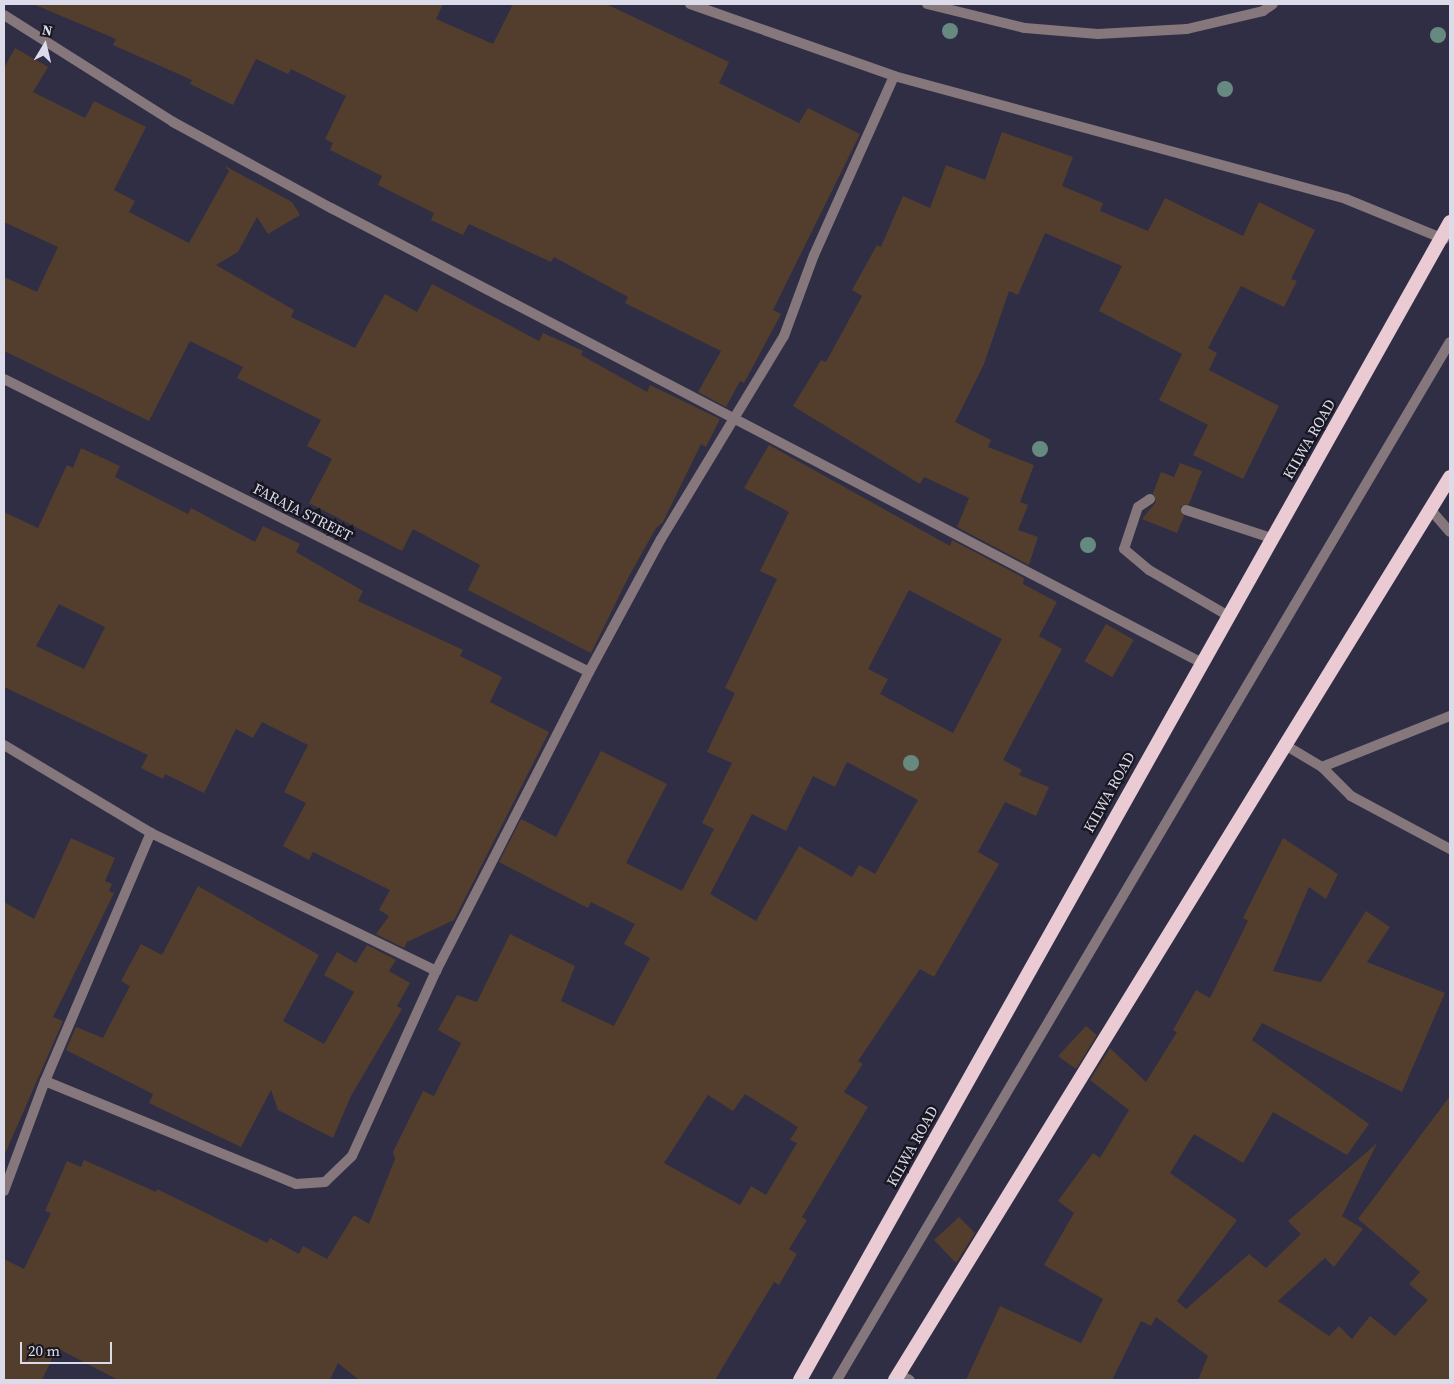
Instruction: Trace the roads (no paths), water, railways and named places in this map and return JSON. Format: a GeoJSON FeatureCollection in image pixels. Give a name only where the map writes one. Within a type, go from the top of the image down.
{"type":"FeatureCollection","features":[{"type":"Feature","properties":{"kind":"highway","name":"KILWA ROAD"},"geometry":{"type":"LineString","coordinates":[[800,1380],[1200,662],[1444,239],[1450,222]]}},
{"type":"Feature","properties":{"kind":"highway"},"geometry":{"type":"LineString","coordinates":[[901,1378],[1450,477]]}},
{"type":"Feature","properties":{"kind":"street"},"geometry":{"type":"LineString","coordinates":[[690,4],[894,76],[1346,200],[1444,239]]}},
{"type":"Feature","properties":{"kind":"street"},"geometry":{"type":"LineString","coordinates":[[927,4],[1025,28],[1098,34],[1187,29],[1264,12],[1273,4]]}},
{"type":"Feature","properties":{"kind":"street"},"geometry":{"type":"LineString","coordinates":[[4,15],[173,122],[1200,662]]}},
{"type":"Feature","properties":{"kind":"street"},"geometry":{"type":"LineString","coordinates":[[45,1081],[296,1184],[325,1182],[352,1156],[436,971],[589,672],[732,417],[758,383],[784,336],[814,255],[894,76]]}},
{"type":"Feature","properties":{"kind":"street"},"geometry":{"type":"LineString","coordinates":[[837,1380],[1450,342]]}},
{"type":"Feature","properties":{"kind":"street","name":"FARAJA STREET"},"geometry":{"type":"LineString","coordinates":[[4,379],[589,672]]}},
{"type":"Feature","properties":{"kind":"street"},"geometry":{"type":"LineString","coordinates":[[1150,499],[1138,507],[1124,549],[1149,570],[1227,615]]}},
{"type":"Feature","properties":{"kind":"street"},"geometry":{"type":"LineString","coordinates":[[1430,509],[1450,532]]}},
{"type":"Feature","properties":{"kind":"street"},"geometry":{"type":"LineString","coordinates":[[1186,510],[1271,538]]}},
{"type":"Feature","properties":{"kind":"street"},"geometry":{"type":"LineString","coordinates":[[1322,767],[1450,716]]}},
{"type":"Feature","properties":{"kind":"street"},"geometry":{"type":"LineString","coordinates":[[4,745],[151,833],[436,971]]}},
{"type":"Feature","properties":{"kind":"street"},"geometry":{"type":"LineString","coordinates":[[1285,745],[1322,767],[1351,796],[1450,849]]}},
{"type":"Feature","properties":{"kind":"street"},"geometry":{"type":"LineString","coordinates":[[4,1191],[45,1081],[151,833]]}}]}
